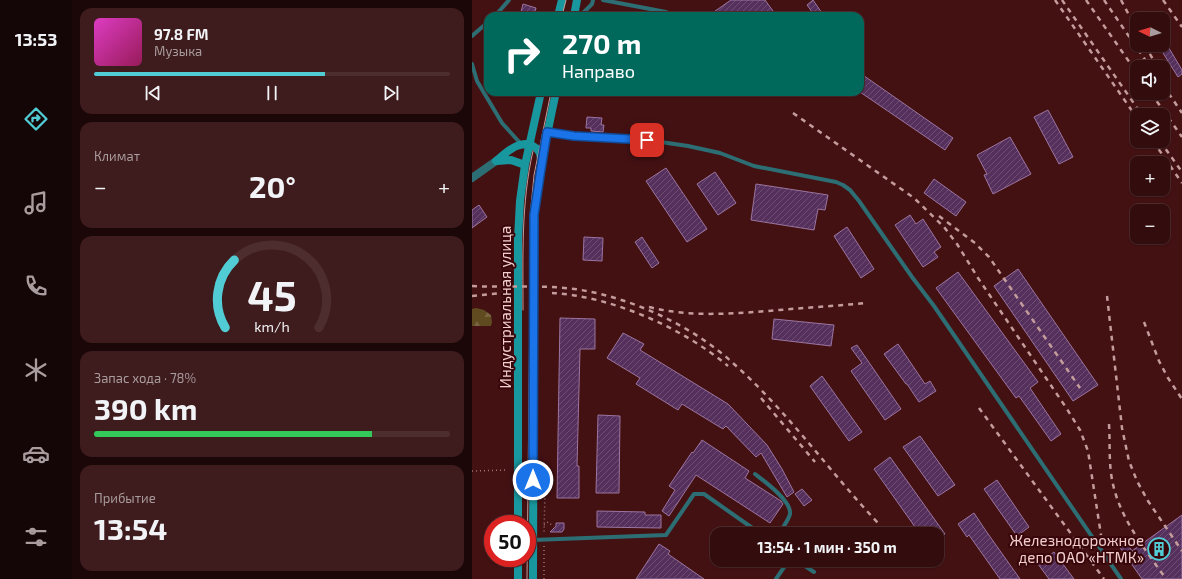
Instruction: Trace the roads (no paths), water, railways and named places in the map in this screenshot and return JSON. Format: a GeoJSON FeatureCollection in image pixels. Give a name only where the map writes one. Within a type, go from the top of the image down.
{"type":"FeatureCollection","features":[{"type":"Feature","properties":{"kind":"main road"},"geometry":{"type":"LineString","coordinates":[[559,12],[562,0]]}},
{"type":"Feature","properties":{"kind":"main road"},"geometry":{"type":"LineString","coordinates":[[575,12],[577,0]]}},
{"type":"Feature","properties":{"kind":"main road","name":"Индустриальная улица"},"geometry":{"type":"LineString","coordinates":[[518,515],[518,239],[520,201],[525,165],[525,144],[540,96]]}},
{"type":"Feature","properties":{"kind":"main road","name":"Индустриальная улица"},"geometry":{"type":"LineString","coordinates":[[533,515],[534,215],[547,132],[555,96]]}},
{"type":"Feature","properties":{"kind":"main road"},"geometry":{"type":"LineString","coordinates":[[496,161],[510,150],[525,144],[536,147],[541,158],[540,175]]}},
{"type":"Feature","properties":{"kind":"main road"},"geometry":{"type":"LineString","coordinates":[[496,161],[511,160],[525,165]]}},
{"type":"Feature","properties":{"kind":"main road"},"geometry":{"type":"LineString","coordinates":[[518,567],[518,579]]}},
{"type":"Feature","properties":{"kind":"main road","name":"Индустриальная улица"},"geometry":{"type":"LineString","coordinates":[[532,567],[532,579]]}},
{"type":"Feature","properties":{"kind":"street"},"geometry":{"type":"LineString","coordinates":[[472,178],[496,161]]}},
{"type":"Feature","properties":{"kind":"lane"},"geometry":{"type":"LineString","coordinates":[[498,12],[509,0]]}},
{"type":"Feature","properties":{"kind":"lane"},"geometry":{"type":"LineString","coordinates":[[584,12],[592,4],[593,0]]}},
{"type":"Feature","properties":{"kind":"lane"},"geometry":{"type":"LineString","coordinates":[[603,0],[666,12]]}},
{"type":"Feature","properties":{"kind":"lane"},"geometry":{"type":"LineString","coordinates":[[472,36],[484,26]]}},
{"type":"Feature","properties":{"kind":"lane"},"geometry":{"type":"LineString","coordinates":[[472,64],[477,81],[484,93]]}},
{"type":"Feature","properties":{"kind":"lane"},"geometry":{"type":"LineString","coordinates":[[472,84],[477,81]]}},
{"type":"Feature","properties":{"kind":"lane"},"geometry":{"type":"LineString","coordinates":[[486,96],[502,123],[525,144]]}},
{"type":"Feature","properties":{"kind":"lane"},"geometry":{"type":"LineString","coordinates":[[547,132],[574,136],[647,140],[688,146],[720,153],[754,166],[828,180],[843,185],[850,190],[934,306],[1121,579]]}},
{"type":"Feature","properties":{"kind":"lane"},"geometry":{"type":"LineString","coordinates":[[755,474],[786,502],[790,514],[783,527]]}},
{"type":"Feature","properties":{"kind":"lane"},"geometry":{"type":"LineString","coordinates":[[536,540],[666,535],[694,494],[704,494],[751,527]]}},
{"type":"Feature","properties":{"kind":"lane"},"geometry":{"type":"LineString","coordinates":[[776,579],[784,567]]}},
{"type":"Feature","properties":{"kind":"lane"},"geometry":{"type":"LineString","coordinates":[[806,567],[814,572]]}},
{"type":"Feature","properties":{"kind":"tram line"},"geometry":{"type":"LineString","coordinates":[[563,12],[566,0]]}},
{"type":"Feature","properties":{"kind":"tram line"},"geometry":{"type":"LineString","coordinates":[[527,579],[531,207],[534,175],[550,96]]}},
{"type":"Feature","properties":{"kind":"tram line"},"geometry":{"type":"LineString","coordinates":[[523,310],[523,250],[526,190],[533,151]]}},
{"type":"Feature","properties":{"kind":"railway"},"geometry":{"type":"LineString","coordinates":[[1055,0],[1130,108]]}},
{"type":"Feature","properties":{"kind":"railway"},"geometry":{"type":"LineString","coordinates":[[1062,0],[1137,108]]}},
{"type":"Feature","properties":{"kind":"railway"},"geometry":{"type":"LineString","coordinates":[[1086,0],[1130,63]]}},
{"type":"Feature","properties":{"kind":"railway"},"geometry":{"type":"LineString","coordinates":[[1104,0],[1145,60]]}},
{"type":"Feature","properties":{"kind":"railway"},"geometry":{"type":"LineString","coordinates":[[1121,0],[1130,17]]}},
{"type":"Feature","properties":{"kind":"railway"},"geometry":{"type":"LineString","coordinates":[[1163,0],[1182,27]]}},
{"type":"Feature","properties":{"kind":"railway"},"geometry":{"type":"LineString","coordinates":[[1149,52],[1153,60]]}},
{"type":"Feature","properties":{"kind":"railway"},"geometry":{"type":"LineString","coordinates":[[1170,95],[1182,113]]}},
{"type":"Feature","properties":{"kind":"railway"},"geometry":{"type":"LineString","coordinates":[[1156,100],[1182,137]]}},
{"type":"Feature","properties":{"kind":"railway"},"geometry":{"type":"LineString","coordinates":[[793,113],[914,198],[944,227],[957,244],[978,278],[1080,430],[1088,451],[1101,535]]}},
{"type":"Feature","properties":{"kind":"railway"},"geometry":{"type":"LineString","coordinates":[[1158,148],[1182,183]]}},
{"type":"Feature","properties":{"kind":"railway"},"geometry":{"type":"LineString","coordinates":[[1165,148],[1182,172]]}},
{"type":"Feature","properties":{"kind":"railway"},"geometry":{"type":"LineString","coordinates":[[939,216],[975,243],[989,257],[1080,388]]}},
{"type":"Feature","properties":{"kind":"railway"},"geometry":{"type":"LineString","coordinates":[[472,286],[554,287],[601,294],[622,300],[663,316],[701,338],[754,382],[878,523]]}},
{"type":"Feature","properties":{"kind":"railway"},"geometry":{"type":"LineString","coordinates":[[472,296],[510,292]]}},
{"type":"Feature","properties":{"kind":"railway"},"geometry":{"type":"LineString","coordinates":[[552,293],[575,295],[598,300],[645,316],[690,339],[728,366]]}},
{"type":"Feature","properties":{"kind":"railway"},"geometry":{"type":"LineString","coordinates":[[1107,296],[1122,428],[1129,461],[1137,481],[1148,501],[1182,551]]}},
{"type":"Feature","properties":{"kind":"railway"},"geometry":{"type":"LineString","coordinates":[[649,307],[679,312],[723,314],[867,303]]}},
{"type":"Feature","properties":{"kind":"railway"},"geometry":{"type":"LineString","coordinates":[[1144,322],[1159,361],[1182,399]]}},
{"type":"Feature","properties":{"kind":"railway"},"geometry":{"type":"LineString","coordinates":[[761,398],[815,462]]}},
{"type":"Feature","properties":{"kind":"railway"},"geometry":{"type":"LineString","coordinates":[[979,408],[1104,579]]}},
{"type":"Feature","properties":{"kind":"railway"},"geometry":{"type":"LineString","coordinates":[[1109,424],[1111,473],[1118,502],[1140,542],[1166,579]]}},
{"type":"Feature","properties":{"kind":"place","name":"Железнодорожное депо ОАО «НТМК»"},"geometry":{"type":"Point","coordinates":[1159,549]}}]}
